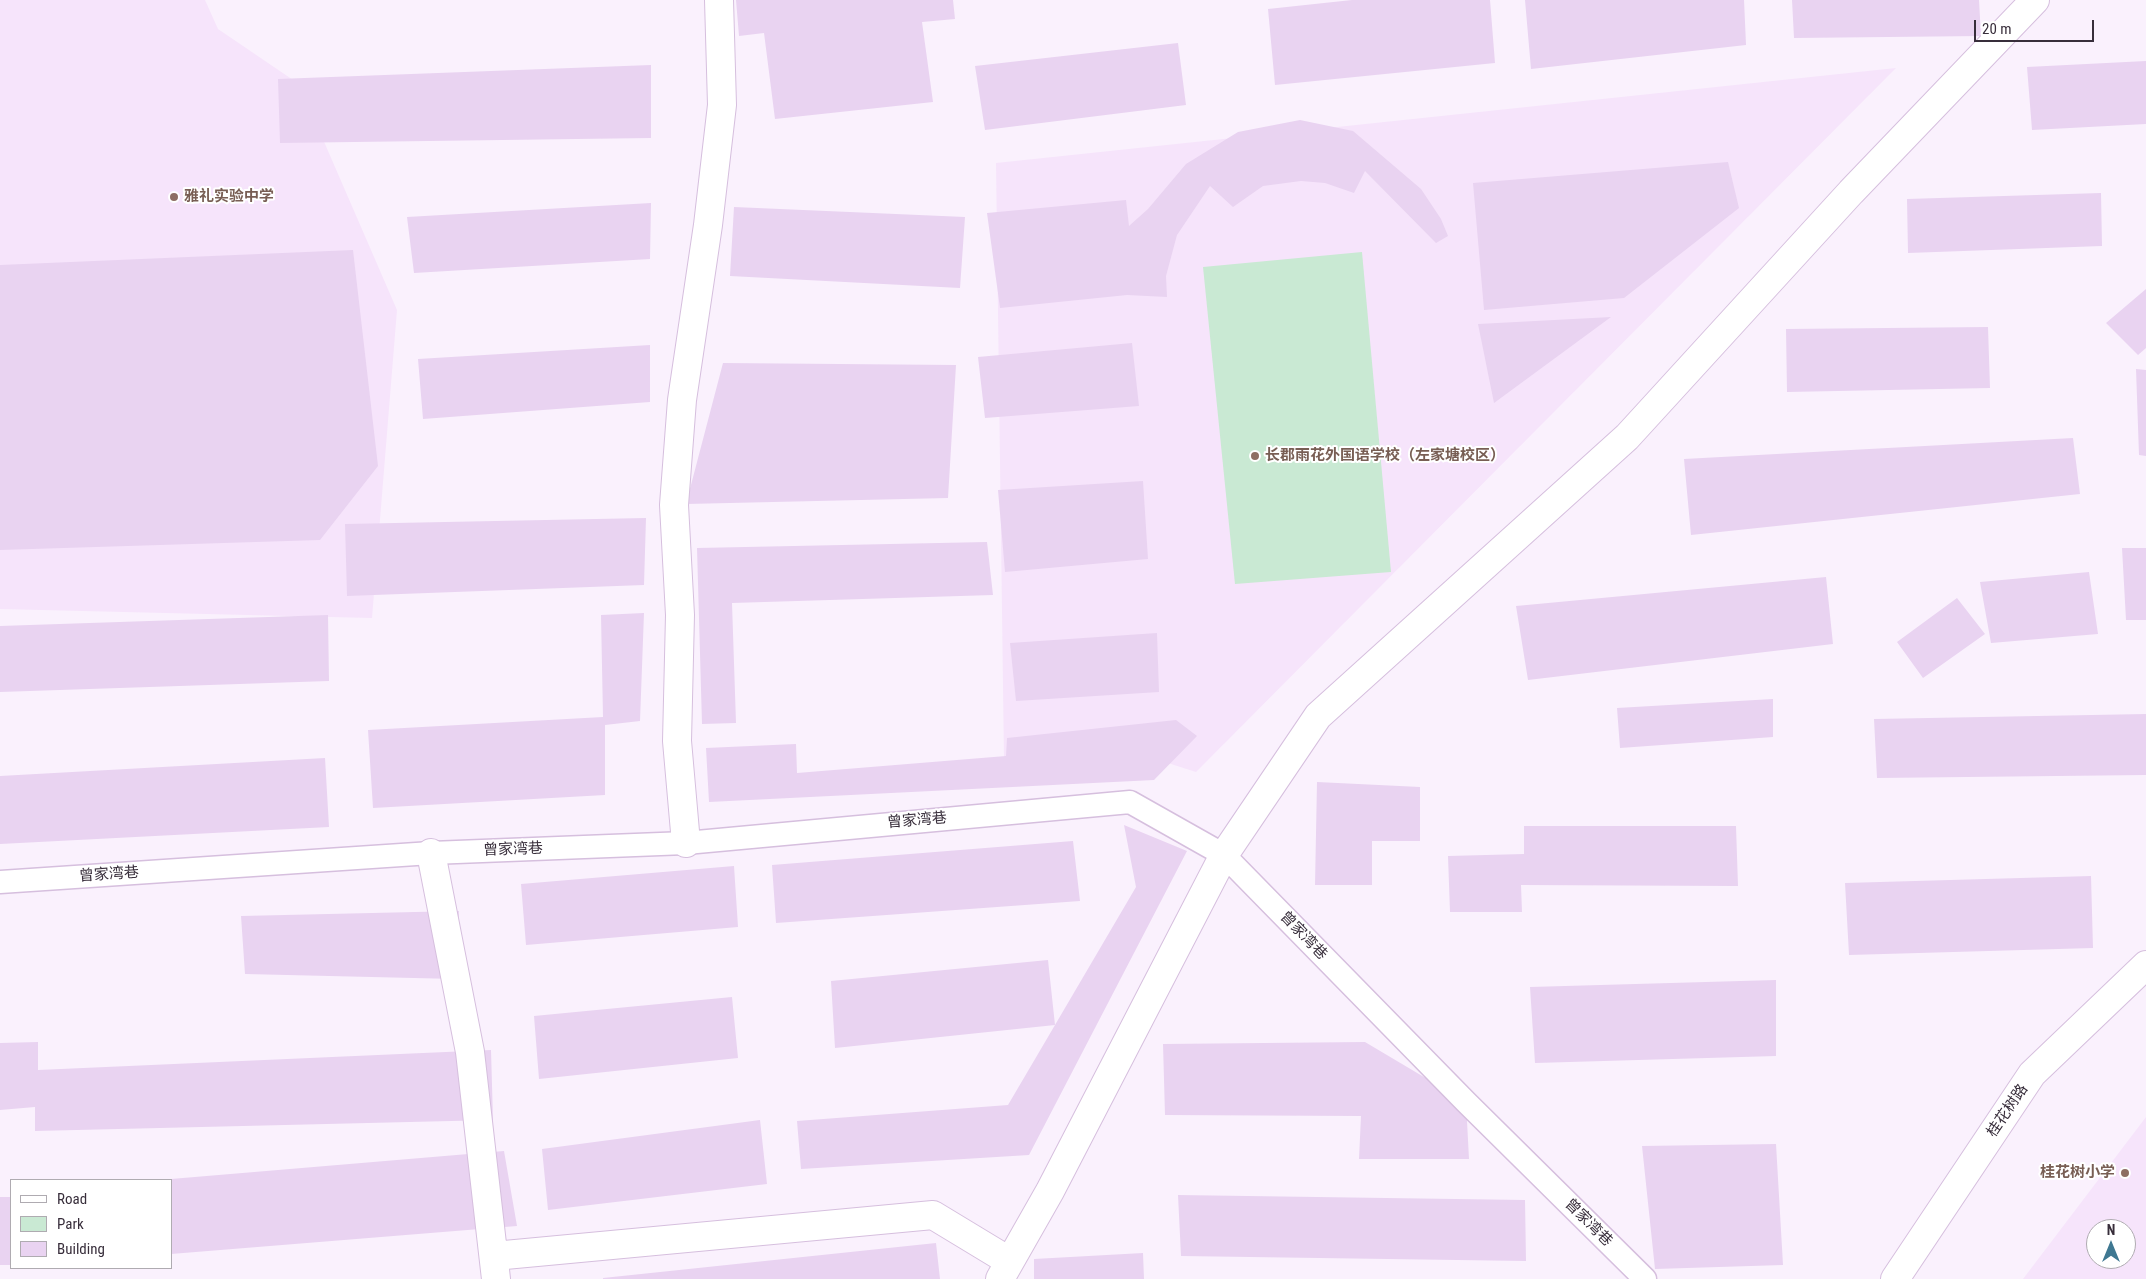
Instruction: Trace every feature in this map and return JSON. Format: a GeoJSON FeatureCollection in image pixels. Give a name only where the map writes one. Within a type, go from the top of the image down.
{"type":"FeatureCollection","features":[{"type":"Feature","properties":{"kind":"street"},"geometry":{"type":"LineString","coordinates":[[686,843],[677,741],[680,615],[674,505],[682,400],[708,225],[722,104],[719,0]]}},
{"type":"Feature","properties":{"kind":"street"},"geometry":{"type":"LineString","coordinates":[[432,853],[470,1052],[495,1268],[933,1215],[1004,1270],[1050,1191],[1224,855],[1318,716],[1627,437],[1851,192],[2034,0]]}},
{"type":"Feature","properties":{"kind":"street","name":"桂花树路"},"geometry":{"type":"LineString","coordinates":[[1895,1279],[2032,1074],[2146,965]]}},
{"type":"Feature","properties":{"kind":"lane","name":"曾家湾巷"},"geometry":{"type":"LineString","coordinates":[[0,882],[432,853],[686,843],[1130,802],[1224,855],[1473,1109],[1645,1279]]}},
{"type":"Feature","properties":{"kind":"shaded area","name":"雅礼实验中学"},"geometry":{"type":"Polygon","coordinates":[[[0,0],[205,0],[218,29],[299,84],[397,310],[372,618],[0,609],[0,0]]]}},
{"type":"Feature","properties":{"kind":"shaded area","name":"长郡雨花外国语学校（左家塘校区）"},"geometry":{"type":"Polygon","coordinates":[[[1896,68],[1196,772],[1124,749],[1004,760],[996,163],[1896,68]]]}},
{"type":"Feature","properties":{"kind":"shaded area","name":"桂花树小学"},"geometry":{"type":"Polygon","coordinates":[[[2146,1117],[2146,1279],[2023,1279],[2146,1117]]]}},
{"type":"Feature","properties":{"kind":"green space"},"geometry":{"type":"Polygon","coordinates":[[[1362,252],[1391,572],[1235,584],[1203,267],[1362,252]]]}},
{"type":"Feature","properties":{"kind":"building"},"geometry":{"type":"Polygon","coordinates":[[[736,0],[953,0],[955,19],[922,22],[933,102],[775,119],[764,33],[739,36],[736,0]]]}},
{"type":"Feature","properties":{"kind":"building"},"geometry":{"type":"Polygon","coordinates":[[[1352,0],[1490,0],[1495,63],[1275,85],[1268,9],[1352,0]]]}},
{"type":"Feature","properties":{"kind":"building"},"geometry":{"type":"Polygon","coordinates":[[[1525,0],[1744,0],[1746,45],[1531,69],[1525,0]]]}},
{"type":"Feature","properties":{"kind":"building"},"geometry":{"type":"Polygon","coordinates":[[[1792,0],[1979,0],[1981,36],[1794,38],[1792,0]]]}},
{"type":"Feature","properties":{"kind":"building"},"geometry":{"type":"Polygon","coordinates":[[[1178,43],[1186,105],[985,130],[975,66],[1178,43]]]}},
{"type":"Feature","properties":{"kind":"building"},"geometry":{"type":"Polygon","coordinates":[[[2146,61],[2146,124],[2032,130],[2027,67],[2146,61]]]}},
{"type":"Feature","properties":{"kind":"building"},"geometry":{"type":"Polygon","coordinates":[[[651,65],[651,138],[280,143],[278,79],[651,65]]]}},
{"type":"Feature","properties":{"kind":"building"},"geometry":{"type":"Polygon","coordinates":[[[1300,120],[1353,131],[1421,189],[1441,219],[1448,236],[1436,243],[1365,171],[1354,193],[1325,183],[1301,181],[1263,186],[1233,207],[1210,186],[1177,235],[1166,276],[1167,297],[1127,295],[1000,308],[987,213],[1126,200],[1129,226],[1148,209],[1186,164],[1238,132],[1300,120]]]}},
{"type":"Feature","properties":{"kind":"building"},"geometry":{"type":"Polygon","coordinates":[[[1728,162],[1739,208],[1624,298],[1484,310],[1473,183],[1728,162]]]}},
{"type":"Feature","properties":{"kind":"building"},"geometry":{"type":"Polygon","coordinates":[[[2101,193],[2102,246],[1908,253],[1907,199],[2101,193]]]}},
{"type":"Feature","properties":{"kind":"building"},"geometry":{"type":"Polygon","coordinates":[[[651,203],[650,259],[414,273],[407,217],[651,203]]]}},
{"type":"Feature","properties":{"kind":"building"},"geometry":{"type":"Polygon","coordinates":[[[734,207],[965,217],[960,288],[730,276],[734,207]]]}},
{"type":"Feature","properties":{"kind":"building"},"geometry":{"type":"Polygon","coordinates":[[[353,250],[378,466],[320,540],[0,550],[0,265],[353,250]]]}},
{"type":"Feature","properties":{"kind":"building"},"geometry":{"type":"Polygon","coordinates":[[[2146,289],[2146,348],[2138,355],[2106,323],[2146,289]]]}},
{"type":"Feature","properties":{"kind":"building"},"geometry":{"type":"Polygon","coordinates":[[[1611,317],[1494,403],[1478,324],[1611,317]]]}},
{"type":"Feature","properties":{"kind":"building"},"geometry":{"type":"Polygon","coordinates":[[[1988,327],[1990,388],[1787,392],[1786,329],[1988,327]]]}},
{"type":"Feature","properties":{"kind":"building"},"geometry":{"type":"Polygon","coordinates":[[[1132,343],[1139,406],[985,418],[978,357],[1132,343]]]}},
{"type":"Feature","properties":{"kind":"building"},"geometry":{"type":"Polygon","coordinates":[[[650,345],[650,402],[423,419],[418,359],[650,345]]]}},
{"type":"Feature","properties":{"kind":"building"},"geometry":{"type":"Polygon","coordinates":[[[723,363],[956,365],[948,498],[686,504],[723,363]]]}},
{"type":"Feature","properties":{"kind":"building"},"geometry":{"type":"Polygon","coordinates":[[[2136,369],[2146,370],[2146,456],[2139,455],[2136,369]]]}},
{"type":"Feature","properties":{"kind":"building"},"geometry":{"type":"Polygon","coordinates":[[[2073,438],[2080,494],[1691,535],[1684,459],[2073,438]]]}},
{"type":"Feature","properties":{"kind":"building"},"geometry":{"type":"Polygon","coordinates":[[[1143,481],[1148,559],[1005,572],[998,490],[1143,481]]]}},
{"type":"Feature","properties":{"kind":"building"},"geometry":{"type":"Polygon","coordinates":[[[646,518],[644,585],[347,596],[345,524],[646,518]]]}},
{"type":"Feature","properties":{"kind":"building"},"geometry":{"type":"Polygon","coordinates":[[[987,542],[993,595],[732,603],[736,723],[702,724],[697,548],[987,542]]]}},
{"type":"Feature","properties":{"kind":"building"},"geometry":{"type":"Polygon","coordinates":[[[2122,548],[2146,548],[2146,620],[2126,620],[2122,548]]]}},
{"type":"Feature","properties":{"kind":"building"},"geometry":{"type":"Polygon","coordinates":[[[2089,572],[2098,634],[1991,643],[1980,582],[2089,572]]]}},
{"type":"Feature","properties":{"kind":"building"},"geometry":{"type":"Polygon","coordinates":[[[1826,577],[1833,644],[1528,680],[1516,606],[1826,577]]]}},
{"type":"Feature","properties":{"kind":"building"},"geometry":{"type":"Polygon","coordinates":[[[1957,598],[1985,634],[1923,678],[1897,642],[1957,598]]]}},
{"type":"Feature","properties":{"kind":"building"},"geometry":{"type":"Polygon","coordinates":[[[644,613],[640,721],[605,725],[605,795],[373,808],[368,730],[603,717],[601,615],[644,613]]]}},
{"type":"Feature","properties":{"kind":"building"},"geometry":{"type":"Polygon","coordinates":[[[328,615],[329,681],[0,692],[0,626],[328,615]]]}},
{"type":"Feature","properties":{"kind":"building"},"geometry":{"type":"Polygon","coordinates":[[[1157,633],[1159,692],[1016,701],[1010,643],[1157,633]]]}},
{"type":"Feature","properties":{"kind":"building"},"geometry":{"type":"Polygon","coordinates":[[[1773,699],[1773,737],[1620,748],[1617,708],[1773,699]]]}},
{"type":"Feature","properties":{"kind":"building"},"geometry":{"type":"Polygon","coordinates":[[[2146,714],[2146,775],[1877,778],[1874,719],[2146,714]]]}},
{"type":"Feature","properties":{"kind":"building"},"geometry":{"type":"Polygon","coordinates":[[[1176,720],[1197,736],[1154,780],[709,802],[706,748],[796,744],[797,773],[1006,756],[1007,738],[1176,720]]]}},
{"type":"Feature","properties":{"kind":"building"},"geometry":{"type":"Polygon","coordinates":[[[325,758],[329,827],[0,844],[0,776],[325,758]]]}},
{"type":"Feature","properties":{"kind":"building"},"geometry":{"type":"Polygon","coordinates":[[[1317,782],[1420,787],[1420,841],[1372,841],[1372,885],[1315,885],[1317,782]]]}},
{"type":"Feature","properties":{"kind":"building"},"geometry":{"type":"Polygon","coordinates":[[[1124,825],[1187,851],[1029,1155],[801,1169],[797,1121],[1008,1105],[1136,887],[1124,825]]]}},
{"type":"Feature","properties":{"kind":"building"},"geometry":{"type":"Polygon","coordinates":[[[1524,826],[1736,826],[1738,886],[1521,885],[1522,912],[1450,912],[1448,856],[1524,854],[1524,826]]]}},
{"type":"Feature","properties":{"kind":"building"},"geometry":{"type":"Polygon","coordinates":[[[1073,841],[1080,901],[776,923],[772,865],[1073,841]]]}},
{"type":"Feature","properties":{"kind":"building"},"geometry":{"type":"Polygon","coordinates":[[[734,866],[738,927],[526,945],[521,884],[734,866]]]}},
{"type":"Feature","properties":{"kind":"building"},"geometry":{"type":"Polygon","coordinates":[[[2091,876],[2093,948],[1849,955],[1845,883],[2091,876]]]}},
{"type":"Feature","properties":{"kind":"building"},"geometry":{"type":"Polygon","coordinates":[[[459,911],[456,979],[245,974],[241,916],[459,911]]]}},
{"type":"Feature","properties":{"kind":"building"},"geometry":{"type":"Polygon","coordinates":[[[1048,960],[1055,1025],[835,1048],[831,981],[1048,960]]]}},
{"type":"Feature","properties":{"kind":"building"},"geometry":{"type":"Polygon","coordinates":[[[1776,980],[1776,1056],[1535,1063],[1530,987],[1776,980]]]}},
{"type":"Feature","properties":{"kind":"building"},"geometry":{"type":"Polygon","coordinates":[[[732,997],[738,1058],[539,1079],[534,1016],[732,997]]]}},
{"type":"Feature","properties":{"kind":"building"},"geometry":{"type":"Polygon","coordinates":[[[38,1042],[38,1070],[491,1050],[493,1120],[35,1131],[35,1107],[0,1110],[0,1043],[38,1042]]]}},
{"type":"Feature","properties":{"kind":"building"},"geometry":{"type":"Polygon","coordinates":[[[1365,1042],[1466,1102],[1469,1159],[1359,1159],[1361,1116],[1165,1115],[1163,1044],[1365,1042]]]}},
{"type":"Feature","properties":{"kind":"building"},"geometry":{"type":"Polygon","coordinates":[[[760,1120],[767,1184],[548,1210],[542,1149],[760,1120]]]}},
{"type":"Feature","properties":{"kind":"building"},"geometry":{"type":"Polygon","coordinates":[[[1776,1144],[1783,1265],[1655,1269],[1642,1146],[1776,1144]]]}},
{"type":"Feature","properties":{"kind":"building"},"geometry":{"type":"Polygon","coordinates":[[[504,1151],[517,1226],[172,1254],[171,1179],[504,1151]]]}},
{"type":"Feature","properties":{"kind":"building"},"geometry":{"type":"Polygon","coordinates":[[[1178,1195],[1525,1200],[1526,1261],[1181,1256],[1178,1195]]]}},
{"type":"Feature","properties":{"kind":"building"},"geometry":{"type":"Polygon","coordinates":[[[0,1197],[10,1197],[10,1265],[0,1265],[0,1197]]]}},
{"type":"Feature","properties":{"kind":"building"},"geometry":{"type":"Polygon","coordinates":[[[936,1243],[940,1279],[603,1279],[603,1278],[936,1243]]]}},
{"type":"Feature","properties":{"kind":"building"},"geometry":{"type":"Polygon","coordinates":[[[1143,1253],[1144,1279],[1034,1279],[1034,1259],[1143,1253]]]}},
{"type":"Feature","properties":{"kind":"place","name":"雅礼实验中学"},"geometry":{"type":"Point","coordinates":[174,197]}},
{"type":"Feature","properties":{"kind":"place","name":"长郡雨花外国语学校（左家塘校区）"},"geometry":{"type":"Point","coordinates":[1255,456]}},
{"type":"Feature","properties":{"kind":"place","name":"桂花树小学"},"geometry":{"type":"Point","coordinates":[2125,1173]}}]}
